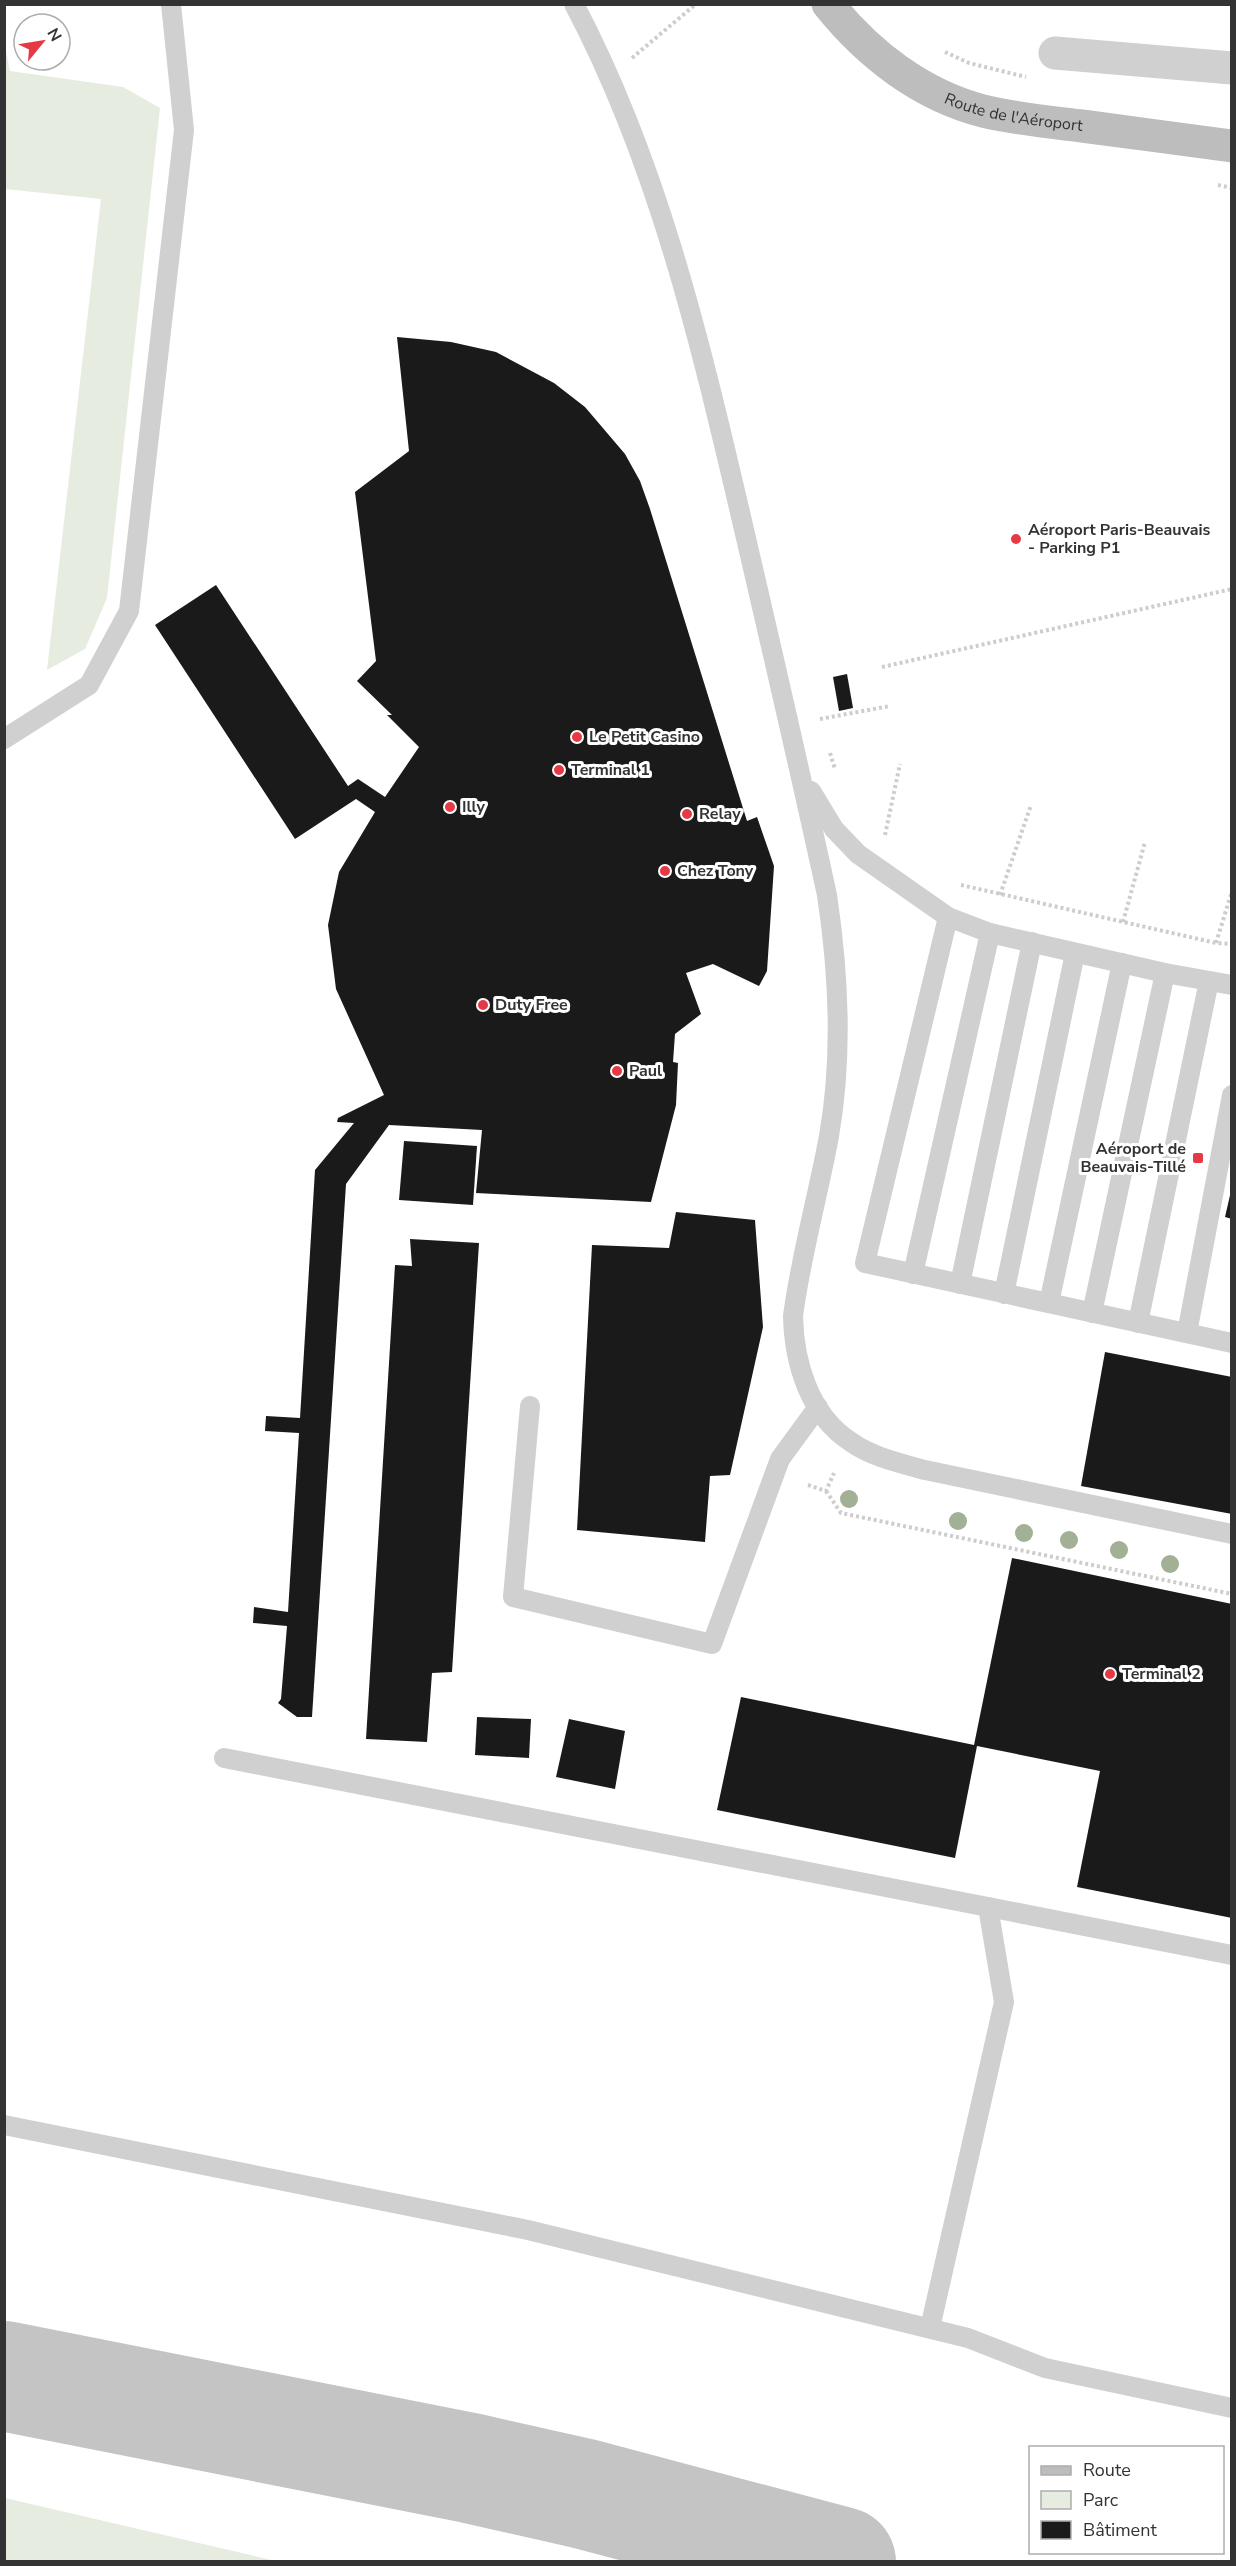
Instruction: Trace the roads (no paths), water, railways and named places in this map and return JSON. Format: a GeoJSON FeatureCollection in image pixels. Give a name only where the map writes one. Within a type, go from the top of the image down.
{"type":"FeatureCollection","features":[{"type":"Feature","properties":{"kind":"street","name":"Route de l'Aéroport"},"geometry":{"type":"LineString","coordinates":[[828,4],[846,27],[883,60],[924,88],[955,102],[1007,116],[1232,146]]}},
{"type":"Feature","properties":{"kind":"street"},"geometry":{"type":"LineString","coordinates":[[1055,52],[1232,69]]}},
{"type":"Feature","properties":{"kind":"lane"},"geometry":{"type":"LineString","coordinates":[[4,739],[89,685],[129,611],[184,130],[171,4]]}},
{"type":"Feature","properties":{"kind":"lane"},"geometry":{"type":"LineString","coordinates":[[574,4],[631,132],[654,195],[707,372],[799,764],[827,895],[834,937],[838,1016],[837,1061],[829,1135],[793,1316],[793,1338],[807,1387],[833,1427],[850,1442],[895,1461],[1232,1534]]}},
{"type":"Feature","properties":{"kind":"lane"},"geometry":{"type":"LineString","coordinates":[[799,764],[814,799],[834,829],[858,854],[948,917],[990,933],[1165,973],[1232,985]]}},
{"type":"Feature","properties":{"kind":"lane"},"geometry":{"type":"LineString","coordinates":[[948,917],[865,1263],[1232,1343]]}},
{"type":"Feature","properties":{"kind":"lane"},"geometry":{"type":"LineString","coordinates":[[913,1274],[990,933]]}},
{"type":"Feature","properties":{"kind":"lane"},"geometry":{"type":"LineString","coordinates":[[960,1284],[1032,942]]}},
{"type":"Feature","properties":{"kind":"lane"},"geometry":{"type":"LineString","coordinates":[[1004,1294],[1075,953]]}},
{"type":"Feature","properties":{"kind":"lane"},"geometry":{"type":"LineString","coordinates":[[1049,1303],[1122,963]]}},
{"type":"Feature","properties":{"kind":"lane"},"geometry":{"type":"LineString","coordinates":[[1092,1313],[1165,973]]}},
{"type":"Feature","properties":{"kind":"lane"},"geometry":{"type":"LineString","coordinates":[[1138,1323],[1209,981]]}},
{"type":"Feature","properties":{"kind":"lane"},"geometry":{"type":"LineString","coordinates":[[1188,1333],[1232,1095]]}},
{"type":"Feature","properties":{"kind":"lane"},"geometry":{"type":"LineString","coordinates":[[530,1406],[513,1598],[712,1644],[780,1459],[818,1407]]}},
{"type":"Feature","properties":{"kind":"lane"},"geometry":{"type":"LineString","coordinates":[[224,1758],[1232,1955]]}},
{"type":"Feature","properties":{"kind":"lane"},"geometry":{"type":"LineString","coordinates":[[930,2328],[1004,2002],[988,1907]]}},
{"type":"Feature","properties":{"kind":"lane"},"geometry":{"type":"LineString","coordinates":[[4,2125],[528,2230],[968,2338],[1045,2368],[1232,2409]]}},
{"type":"Feature","properties":{"kind":"place","name":"Aéroport Paris-Beauvais - Parking P1"},"geometry":{"type":"Point","coordinates":[1016,539]}},
{"type":"Feature","properties":{"kind":"place","name":"Le Petit Casino"},"geometry":{"type":"Point","coordinates":[577,737]}},
{"type":"Feature","properties":{"kind":"place","name":"Terminal 1"},"geometry":{"type":"Point","coordinates":[559,770]}},
{"type":"Feature","properties":{"kind":"place","name":"Illy"},"geometry":{"type":"Point","coordinates":[450,807]}},
{"type":"Feature","properties":{"kind":"place","name":"Relay"},"geometry":{"type":"Point","coordinates":[687,814]}},
{"type":"Feature","properties":{"kind":"place","name":"Chez Tony"},"geometry":{"type":"Point","coordinates":[665,871]}},
{"type":"Feature","properties":{"kind":"place","name":"Duty Free"},"geometry":{"type":"Point","coordinates":[483,1005]}},
{"type":"Feature","properties":{"kind":"place","name":"Paul"},"geometry":{"type":"Point","coordinates":[617,1071]}},
{"type":"Feature","properties":{"kind":"place","name":"Aéroport de Beauvais-Tillé"},"geometry":{"type":"Point","coordinates":[1198,1158]}},
{"type":"Feature","properties":{"kind":"place","name":"Terminal 2"},"geometry":{"type":"Point","coordinates":[1110,1674]}}]}
